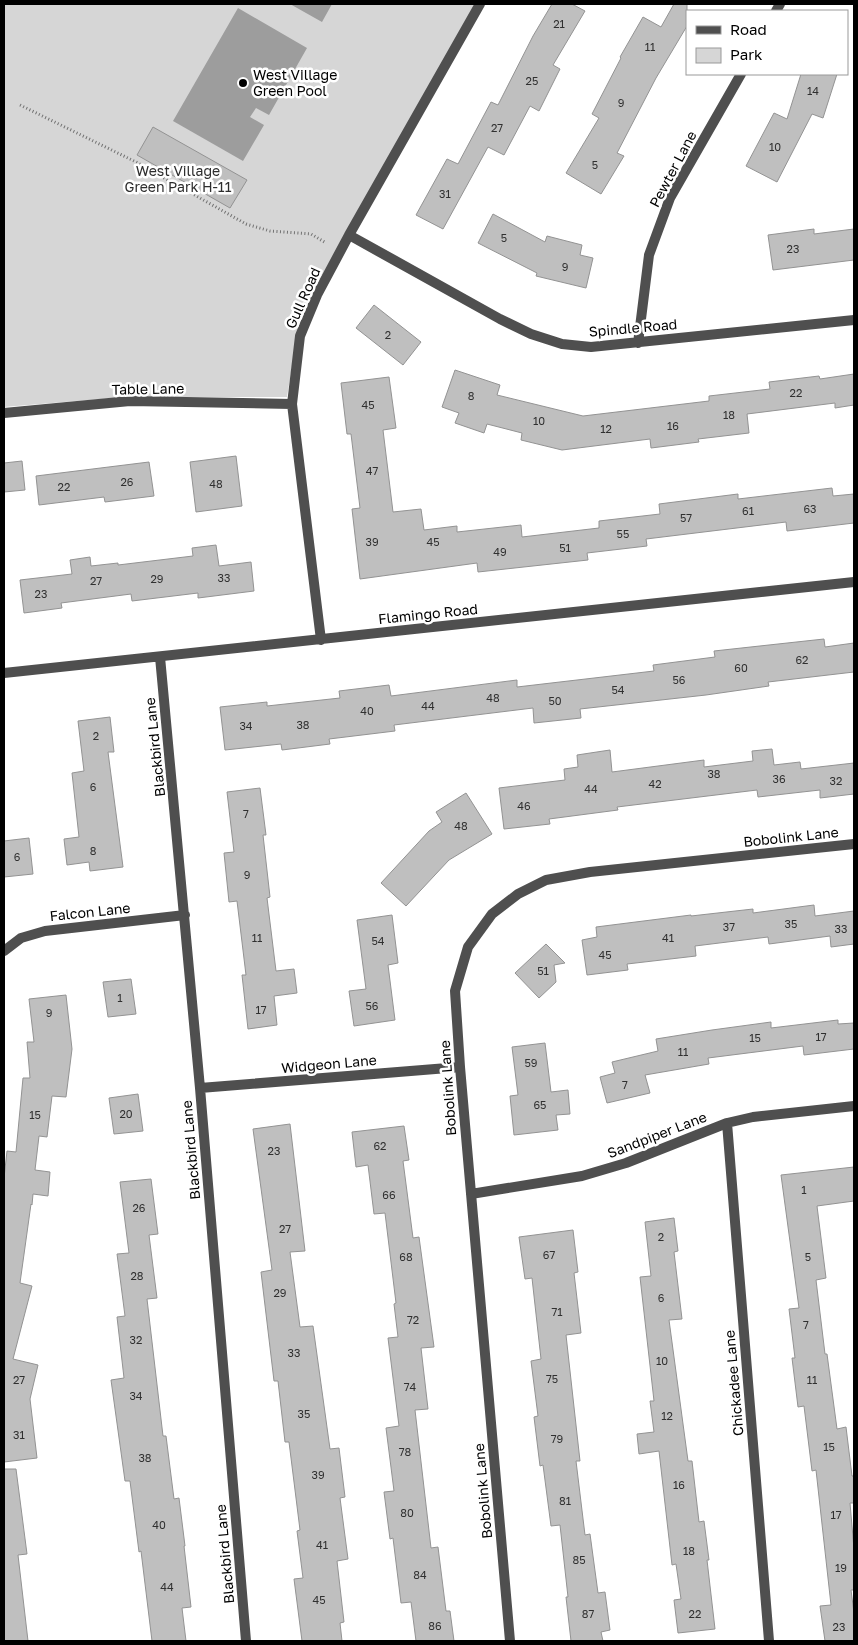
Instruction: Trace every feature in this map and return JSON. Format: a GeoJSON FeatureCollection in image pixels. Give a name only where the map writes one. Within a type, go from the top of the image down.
{"type":"FeatureCollection","features":[{"type":"Feature","properties":{"kind":"street","name":"Gull Road"},"geometry":{"type":"LineString","coordinates":[[321,640],[292,404],[300,336],[317,294],[340,251],[480,4]]}},
{"type":"Feature","properties":{"kind":"street","name":"Pewter Lane"},"geometry":{"type":"LineString","coordinates":[[638,343],[649,255],[667,206],[740,75]]}},
{"type":"Feature","properties":{"kind":"street","name":"Spindle Road"},"geometry":{"type":"LineString","coordinates":[[349,235],[500,319],[531,334],[562,344],[591,347],[854,320]]}},
{"type":"Feature","properties":{"kind":"street","name":"Table Lane"},"geometry":{"type":"LineString","coordinates":[[4,412],[130,400],[292,404]]}},
{"type":"Feature","properties":{"kind":"street","name":"Flamingo Road"},"geometry":{"type":"LineString","coordinates":[[4,673],[854,582]]}},
{"type":"Feature","properties":{"kind":"street","name":"Blackbird Lane"},"geometry":{"type":"LineString","coordinates":[[160,657],[185,916],[246,1641]]}},
{"type":"Feature","properties":{"kind":"street","name":"Bobolink Lane"},"geometry":{"type":"LineString","coordinates":[[510,1641],[470,1194],[455,991],[468,947],[492,914],[518,894],[546,880],[590,872],[854,844]]}},
{"type":"Feature","properties":{"kind":"street","name":"Falcon Lane"},"geometry":{"type":"LineString","coordinates":[[4,951],[20,938],[45,931],[185,916]]}},
{"type":"Feature","properties":{"kind":"street","name":"Widgeon Lane"},"geometry":{"type":"LineString","coordinates":[[200,1088],[460,1067]]}},
{"type":"Feature","properties":{"kind":"street","name":"Sandpiper Lane"},"geometry":{"type":"LineString","coordinates":[[470,1194],[582,1176],[626,1163],[727,1123],[753,1117],[854,1106]]}},
{"type":"Feature","properties":{"kind":"street","name":"Chickadee Lane"},"geometry":{"type":"LineString","coordinates":[[727,1123],[769,1641]]}},
{"type":"Feature","properties":{"kind":"path"},"geometry":{"type":"LineString","coordinates":[[20,105],[136,162],[246,224],[270,232],[310,234],[340,251]]}},
{"type":"Feature","properties":{"kind":"green space","name":"West Village Green Park H-11"},"geometry":{"type":"Polygon","coordinates":[[[4,4],[475,4],[300,316],[287,397],[125,397],[4,407],[4,4]]]}},
{"type":"Feature","properties":{"kind":"shaded area"},"geometry":{"type":"Polygon","coordinates":[[[290,4],[332,4],[322,22],[290,4]]]}},
{"type":"Feature","properties":{"kind":"shaded area"},"geometry":{"type":"Polygon","coordinates":[[[238,8],[307,48],[269,115],[256,108],[250,117],[264,125],[243,161],[173,121],[238,8]]]}},
{"type":"Feature","properties":{"kind":"building"},"geometry":{"type":"Polygon","coordinates":[[[552,4],[572,4],[585,11],[553,65],[560,69],[539,111],[530,106],[504,155],[488,147],[443,229],[416,215],[447,159],[458,164],[491,102],[498,105],[533,36],[552,4]]]}},
{"type":"Feature","properties":{"kind":"building"},"geometry":{"type":"Polygon","coordinates":[[[674,4],[687,4],[686,28],[656,78],[617,153],[624,156],[601,194],[566,173],[599,118],[592,114],[620,57],[643,17],[661,27],[674,4]]]}},
{"type":"Feature","properties":{"kind":"building"},"geometry":{"type":"Polygon","coordinates":[[[801,75],[837,75],[823,118],[812,114],[777,182],[746,166],[774,113],[787,119],[801,75]]]}},
{"type":"Feature","properties":{"kind":"building"},"geometry":{"type":"Polygon","coordinates":[[[153,127],[247,180],[230,208],[137,155],[153,127]]]}},
{"type":"Feature","properties":{"kind":"building"},"geometry":{"type":"Polygon","coordinates":[[[493,214],[545,242],[547,236],[582,245],[580,255],[593,258],[586,288],[536,276],[537,273],[478,243],[493,214]]]}},
{"type":"Feature","properties":{"kind":"building"},"geometry":{"type":"Polygon","coordinates":[[[814,229],[814,234],[854,229],[854,260],[773,270],[768,235],[814,229]]]}},
{"type":"Feature","properties":{"kind":"building"},"geometry":{"type":"Polygon","coordinates":[[[374,305],[421,342],[403,365],[356,328],[374,305]]]}},
{"type":"Feature","properties":{"kind":"building"},"geometry":{"type":"Polygon","coordinates":[[[455,370],[500,385],[497,395],[583,416],[709,401],[709,396],[770,389],[769,382],[819,376],[820,379],[854,374],[854,405],[835,408],[835,403],[747,414],[749,433],[698,439],[699,442],[651,448],[650,439],[562,450],[521,440],[522,433],[487,424],[484,433],[455,423],[459,413],[442,407],[455,370]]]}},
{"type":"Feature","properties":{"kind":"building"},"geometry":{"type":"Polygon","coordinates":[[[389,377],[396,428],[383,430],[393,512],[421,509],[424,530],[457,526],[457,532],[521,525],[522,537],[599,528],[599,521],[660,514],[659,504],[738,494],[738,499],[832,488],[833,496],[854,494],[854,523],[787,531],[786,522],[646,539],[647,546],[587,553],[588,560],[478,572],[477,563],[360,579],[352,509],[360,508],[351,434],[347,434],[341,383],[389,377]]]}},
{"type":"Feature","properties":{"kind":"building"},"geometry":{"type":"Polygon","coordinates":[[[236,456],[242,506],[196,512],[190,462],[236,456]]]}},
{"type":"Feature","properties":{"kind":"building"},"geometry":{"type":"Polygon","coordinates":[[[22,461],[25,490],[4,492],[4,463],[22,461]]]}},
{"type":"Feature","properties":{"kind":"building"},"geometry":{"type":"Polygon","coordinates":[[[149,462],[154,496],[105,502],[104,497],[39,505],[36,476],[149,462]]]}},
{"type":"Feature","properties":{"kind":"building"},"geometry":{"type":"Polygon","coordinates":[[[216,545],[219,566],[251,562],[254,591],[198,598],[198,593],[132,601],[131,594],[61,603],[62,608],[24,613],[20,580],[72,574],[70,560],[90,557],[91,566],[118,563],[118,565],[193,556],[192,548],[216,545]]]}},
{"type":"Feature","properties":{"kind":"building"},"geometry":{"type":"Polygon","coordinates":[[[824,639],[825,647],[854,643],[854,672],[768,682],[769,686],[706,695],[580,709],[581,718],[534,723],[533,708],[394,725],[395,731],[329,739],[330,744],[282,750],[281,744],[225,750],[220,707],[267,702],[267,706],[340,698],[339,691],[389,685],[391,696],[517,680],[517,687],[654,671],[653,665],[715,657],[714,651],[824,639]]]}},
{"type":"Feature","properties":{"kind":"building"},"geometry":{"type":"Polygon","coordinates":[[[110,717],[114,752],[108,752],[123,867],[90,871],[89,862],[67,865],[64,839],[79,837],[72,773],[84,771],[78,721],[110,717]]]}},
{"type":"Feature","properties":{"kind":"building"},"geometry":{"type":"Polygon","coordinates":[[[772,749],[774,765],[800,762],[801,769],[854,763],[854,794],[820,798],[820,790],[758,797],[757,790],[617,807],[618,810],[549,819],[550,824],[504,829],[499,788],[565,780],[564,769],[578,767],[577,755],[610,750],[612,772],[704,760],[704,767],[753,761],[752,751],[772,749]]]}},
{"type":"Feature","properties":{"kind":"building"},"geometry":{"type":"Polygon","coordinates":[[[260,788],[266,835],[263,835],[270,897],[267,898],[276,971],[294,969],[297,993],[274,996],[277,1025],[248,1029],[242,975],[246,975],[237,901],[229,902],[224,853],[234,852],[227,792],[260,788]]]}},
{"type":"Feature","properties":{"kind":"building"},"geometry":{"type":"Polygon","coordinates":[[[466,793],[492,834],[449,860],[406,906],[381,883],[429,831],[442,822],[436,812],[466,793]]]}},
{"type":"Feature","properties":{"kind":"building"},"geometry":{"type":"Polygon","coordinates":[[[29,838],[33,874],[4,877],[4,841],[29,838]]]}},
{"type":"Feature","properties":{"kind":"building"},"geometry":{"type":"Polygon","coordinates":[[[814,905],[815,916],[854,911],[854,944],[831,947],[830,936],[769,944],[768,937],[695,946],[696,956],[627,964],[628,970],[587,975],[582,940],[597,937],[596,927],[691,915],[753,909],[753,913],[814,905]]]}},
{"type":"Feature","properties":{"kind":"building"},"geometry":{"type":"Polygon","coordinates":[[[392,915],[398,963],[388,965],[395,1020],[354,1026],[349,991],[366,989],[357,920],[392,915]]]}},
{"type":"Feature","properties":{"kind":"building"},"geometry":{"type":"Polygon","coordinates":[[[546,944],[565,963],[554,965],[556,982],[539,998],[515,973],[546,944]]]}},
{"type":"Feature","properties":{"kind":"building"},"geometry":{"type":"Polygon","coordinates":[[[131,979],[136,1014],[108,1017],[103,982],[131,979]]]}},
{"type":"Feature","properties":{"kind":"building"},"geometry":{"type":"Polygon","coordinates":[[[66,995],[72,1049],[66,1097],[52,1096],[47,1137],[39,1136],[35,1170],[50,1172],[48,1196],[33,1194],[20,1283],[32,1286],[13,1359],[38,1365],[30,1399],[37,1458],[4,1462],[4,1178],[7,1151],[16,1152],[23,1078],[30,1078],[27,1042],[34,1042],[29,999],[66,995]]]}},
{"type":"Feature","properties":{"kind":"building"},"geometry":{"type":"Polygon","coordinates":[[[838,1020],[838,1024],[854,1023],[854,1049],[804,1055],[803,1046],[708,1058],[709,1064],[645,1075],[650,1093],[607,1103],[600,1077],[615,1073],[612,1062],[658,1051],[656,1039],[771,1022],[771,1028],[838,1020]]]}},
{"type":"Feature","properties":{"kind":"building"},"geometry":{"type":"Polygon","coordinates":[[[545,1043],[551,1092],[568,1090],[570,1114],[556,1115],[558,1130],[514,1135],[510,1096],[518,1095],[512,1047],[545,1043]]]}},
{"type":"Feature","properties":{"kind":"building"},"geometry":{"type":"Polygon","coordinates":[[[138,1094],[143,1131],[114,1134],[109,1098],[138,1094]]]}},
{"type":"Feature","properties":{"kind":"building"},"geometry":{"type":"Polygon","coordinates":[[[290,1124],[305,1251],[290,1252],[300,1327],[313,1326],[330,1449],[339,1448],[345,1497],[340,1498],[348,1559],[337,1561],[344,1622],[340,1623],[342,1641],[302,1641],[294,1579],[303,1578],[297,1531],[300,1530],[289,1442],[285,1442],[278,1381],[274,1381],[261,1272],[272,1270],[253,1129],[290,1124]]]}},
{"type":"Feature","properties":{"kind":"building"},"geometry":{"type":"Polygon","coordinates":[[[404,1126],[409,1160],[403,1161],[413,1238],[419,1237],[434,1347],[421,1348],[428,1409],[415,1410],[431,1548],[438,1547],[446,1611],[450,1611],[454,1641],[416,1641],[411,1602],[401,1603],[393,1538],[390,1539],[384,1492],[394,1491],[386,1428],[399,1426],[388,1338],[398,1337],[394,1304],[396,1303],[385,1213],[374,1214],[368,1165],[356,1167],[352,1132],[404,1126]]]}},
{"type":"Feature","properties":{"kind":"building"},"geometry":{"type":"Polygon","coordinates":[[[854,1167],[854,1201],[817,1206],[826,1278],[816,1280],[825,1354],[827,1354],[837,1429],[846,1427],[852,1476],[854,1476],[854,1503],[850,1503],[854,1549],[854,1590],[851,1590],[854,1613],[854,1641],[825,1641],[820,1606],[831,1605],[816,1470],[812,1471],[804,1406],[798,1407],[792,1358],[795,1358],[789,1309],[799,1308],[781,1175],[854,1167]]]}},
{"type":"Feature","properties":{"kind":"building"},"geometry":{"type":"Polygon","coordinates":[[[151,1179],[158,1234],[149,1235],[157,1298],[147,1299],[163,1436],[166,1436],[174,1499],[179,1498],[185,1546],[191,1607],[182,1608],[186,1641],[152,1641],[141,1551],[139,1552],[130,1481],[125,1481],[111,1380],[124,1378],[117,1317],[125,1316],[117,1254],[129,1253],[120,1182],[151,1179]]]}},
{"type":"Feature","properties":{"kind":"building"},"geometry":{"type":"Polygon","coordinates":[[[674,1218],[678,1251],[674,1252],[682,1319],[669,1320],[688,1461],[692,1461],[699,1522],[704,1521],[715,1629],[678,1633],[674,1600],[681,1599],[676,1564],[672,1565],[659,1451],[639,1454],[637,1434],[654,1432],[650,1401],[654,1401],[640,1277],[651,1276],[645,1222],[674,1218]]]}},
{"type":"Feature","properties":{"kind":"building"},"geometry":{"type":"Polygon","coordinates":[[[573,1230],[578,1272],[574,1273],[581,1333],[566,1335],[580,1461],[576,1461],[585,1535],[590,1534],[598,1593],[605,1592],[610,1630],[601,1632],[603,1641],[571,1641],[560,1525],[551,1526],[543,1465],[540,1466],[534,1417],[538,1416],[531,1361],[541,1359],[532,1278],[525,1279],[519,1237],[573,1230]]]}},
{"type":"Feature","properties":{"kind":"building"},"geometry":{"type":"Polygon","coordinates":[[[4,1469],[16,1469],[27,1554],[18,1555],[28,1641],[4,1641],[4,1469]]]}},
{"type":"Feature","properties":{"kind":"place","name":"West Village Green Pool"},"geometry":{"type":"Point","coordinates":[243,83]}}]}
